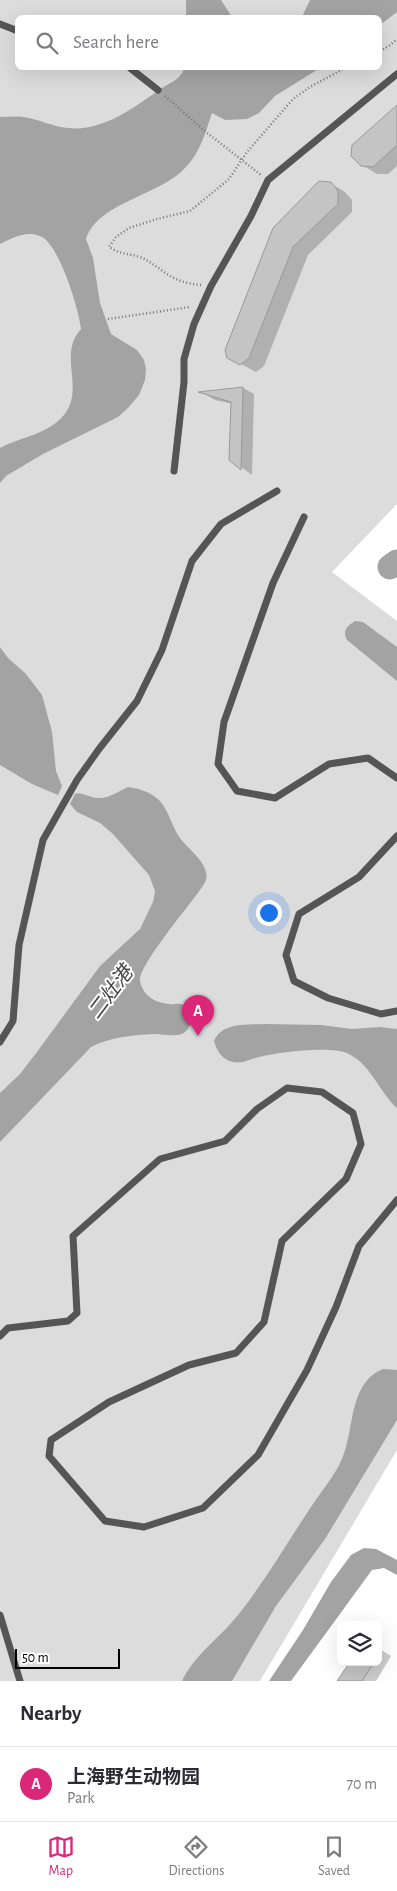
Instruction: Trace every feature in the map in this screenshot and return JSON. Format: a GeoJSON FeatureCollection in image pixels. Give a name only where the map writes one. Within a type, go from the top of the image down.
{"type":"FeatureCollection","features":[{"type":"Feature","properties":{"kind":"lane"},"geometry":{"type":"LineString","coordinates":[[0,24],[15,30]]}},
{"type":"Feature","properties":{"kind":"lane"},"geometry":{"type":"LineString","coordinates":[[133,70],[158,90]]}},
{"type":"Feature","properties":{"kind":"lane"},"geometry":{"type":"LineString","coordinates":[[174,471],[184,382],[184,359],[194,324],[211,286],[251,216],[268,180],[397,74]]}},
{"type":"Feature","properties":{"kind":"lane"},"geometry":{"type":"LineString","coordinates":[[0,1042],[13,1021],[19,945],[43,840],[77,780],[137,702],[162,650],[192,561],[221,524],[277,491]]}},
{"type":"Feature","properties":{"kind":"lane"},"geometry":{"type":"LineString","coordinates":[[304,517],[273,583],[224,722],[218,764],[237,791],[275,798],[329,764],[368,758],[397,778]]}},
{"type":"Feature","properties":{"kind":"lane"},"geometry":{"type":"LineString","coordinates":[[397,836],[359,877],[299,914],[286,955],[294,981],[328,998],[381,1014],[397,1011]]}},
{"type":"Feature","properties":{"kind":"lane"},"geometry":{"type":"LineString","coordinates":[[0,1336],[8,1328],[68,1322],[77,1312],[73,1236],[160,1159],[225,1141],[257,1109],[287,1088],[322,1092],[353,1113],[362,1144],[346,1179],[282,1241],[264,1322],[236,1353],[189,1365],[109,1402],[51,1440],[49,1456],[105,1521],[144,1527],[203,1508],[258,1455],[307,1370],[336,1307],[359,1246],[397,1200]]}},
{"type":"Feature","properties":{"kind":"lane"},"geometry":{"type":"LineString","coordinates":[[0,1616],[20,1681]]}},
{"type":"Feature","properties":{"kind":"path"},"geometry":{"type":"LineString","coordinates":[[382,50],[397,39]]}},
{"type":"Feature","properties":{"kind":"path"},"geometry":{"type":"LineString","coordinates":[[211,286],[188,283],[168,275],[154,264],[139,256],[121,254],[109,247],[116,238],[129,228],[190,211],[229,179],[241,161],[293,99],[310,87],[341,70]]}},
{"type":"Feature","properties":{"kind":"path"},"geometry":{"type":"LineString","coordinates":[[158,90],[241,161],[268,180]]}},
{"type":"Feature","properties":{"kind":"path"},"geometry":{"type":"LineString","coordinates":[[108,319],[202,305]]}},
{"type":"Feature","properties":{"kind":"shaded area"},"geometry":{"type":"Polygon","coordinates":[[[0,0],[397,0],[397,504],[332,572],[397,621],[397,1450],[260,1681],[0,1681],[0,0]]]}},
{"type":"Feature","properties":{"kind":"water"},"geometry":{"type":"Polygon","coordinates":[[[186,0],[221,0],[231,15],[186,15],[186,0]]]}},
{"type":"Feature","properties":{"kind":"water"},"geometry":{"type":"Polygon","coordinates":[[[310,0],[397,0],[397,12],[382,23],[382,15],[303,15],[310,0]]]}},
{"type":"Feature","properties":{"kind":"water"},"geometry":{"type":"Polygon","coordinates":[[[183,70],[317,70],[275,96],[259,113],[247,119],[225,120],[212,113],[197,152],[182,171],[171,180],[115,208],[102,217],[93,227],[86,239],[93,258],[100,303],[111,334],[137,350],[144,360],[146,369],[145,380],[139,395],[118,417],[43,454],[6,476],[0,483],[0,448],[50,427],[67,411],[73,388],[71,352],[74,340],[81,329],[67,278],[61,263],[47,241],[35,234],[25,234],[0,244],[0,117],[23,117],[68,128],[92,127],[115,118],[136,106],[176,79],[183,70]]]}},
{"type":"Feature","properties":{"kind":"water"},"geometry":{"type":"Polygon","coordinates":[[[355,621],[363,622],[397,647],[397,681],[347,640],[346,629],[355,621]]]}},
{"type":"Feature","properties":{"kind":"water"},"geometry":{"type":"Polygon","coordinates":[[[0,647],[8,658],[26,674],[42,695],[52,732],[56,771],[62,786],[58,795],[32,784],[0,765],[0,647]]]}},
{"type":"Feature","properties":{"kind":"water"},"geometry":{"type":"Polygon","coordinates":[[[128,787],[145,791],[159,800],[178,835],[198,857],[205,868],[206,880],[203,886],[155,950],[142,973],[140,981],[144,991],[150,998],[165,1003],[183,1005],[189,1016],[189,1026],[185,1032],[179,1035],[154,1034],[130,1036],[106,1041],[91,1047],[0,1142],[0,1093],[20,1074],[100,966],[140,929],[153,902],[155,891],[149,875],[112,833],[100,823],[77,812],[70,804],[75,794],[102,798],[128,787]]]}},
{"type":"Feature","properties":{"kind":"water"},"geometry":{"type":"Polygon","coordinates":[[[243,1025],[321,1025],[352,1029],[380,1027],[397,1029],[397,1108],[364,1065],[349,1054],[341,1051],[292,1051],[243,1062],[229,1061],[218,1052],[214,1041],[223,1030],[243,1025]]]}},
{"type":"Feature","properties":{"kind":"water"},"geometry":{"type":"Polygon","coordinates":[[[383,1369],[397,1370],[397,1420],[325,1539],[276,1606],[232,1681],[182,1681],[187,1671],[201,1654],[248,1602],[332,1476],[342,1459],[346,1447],[358,1396],[372,1376],[383,1369]]]}},
{"type":"Feature","properties":{"kind":"water"},"geometry":{"type":"Polygon","coordinates":[[[364,1548],[376,1549],[397,1560],[397,1575],[384,1568],[372,1570],[291,1681],[269,1681],[303,1630],[331,1582],[351,1555],[364,1548]]]}},
{"type":"Feature","properties":{"kind":"building"},"geometry":{"type":"Polygon","coordinates":[[[397,105],[397,145],[373,167],[361,166],[351,156],[352,145],[397,105]]]}},
{"type":"Feature","properties":{"kind":"building"},"geometry":{"type":"Polygon","coordinates":[[[319,181],[331,182],[338,191],[338,204],[293,247],[249,358],[240,365],[227,358],[225,350],[273,228],[319,181]]]}},
{"type":"Feature","properties":{"kind":"building"},"geometry":{"type":"Polygon","coordinates":[[[243,387],[241,470],[229,460],[231,402],[198,392],[243,387]]]}},
{"type":"Feature","properties":{"kind":"building"},"geometry":{"type":"Polygon","coordinates":[[[347,1666],[371,1666],[362,1681],[337,1681],[347,1666]]]}},
{"type":"Feature","properties":{"kind":"waterway","name":"二灶港"},"geometry":{"type":"LineString","coordinates":[[390,567],[397,562]]}},
{"type":"Feature","properties":{"kind":"place","name":"上海野生动物园"},"geometry":{"type":"Point","coordinates":[198,1036]}}]}
